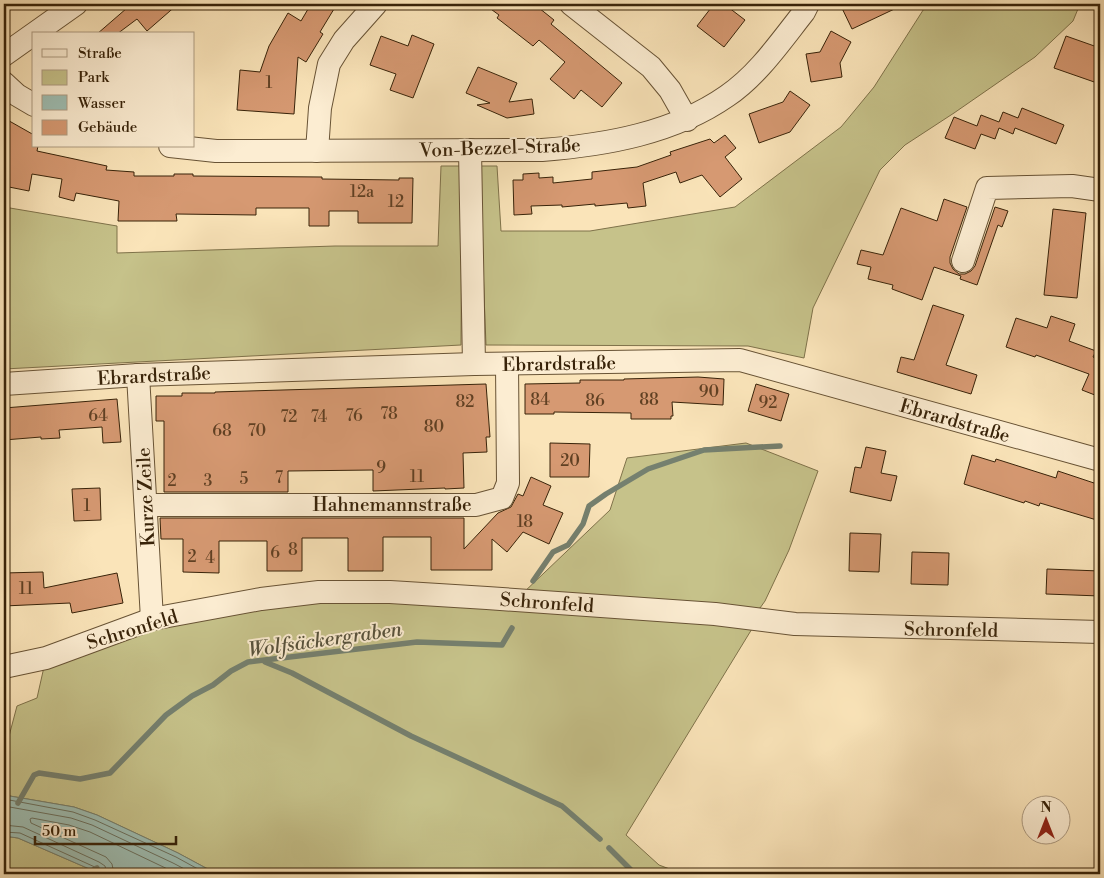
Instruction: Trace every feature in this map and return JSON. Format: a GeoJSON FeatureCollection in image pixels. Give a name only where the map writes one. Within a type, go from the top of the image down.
{"type":"FeatureCollection","features":[{"type":"Feature","properties":{"kind":"street"},"geometry":{"type":"LineString","coordinates":[[36,32],[76,4]]}},
{"type":"Feature","properties":{"kind":"street"},"geometry":{"type":"LineString","coordinates":[[317,151],[320,108],[329,64],[344,40],[376,4]]}},
{"type":"Feature","properties":{"kind":"street"},"geometry":{"type":"LineString","coordinates":[[571,4],[651,67],[670,90],[687,120]]}},
{"type":"Feature","properties":{"kind":"street","name":"Von-Bezzel-Straße"},"geometry":{"type":"LineString","coordinates":[[188,148],[216,151],[542,150],[580,147],[633,136],[687,120],[728,96],[762,64],[804,12],[808,4]]}},
{"type":"Feature","properties":{"kind":"street"},"geometry":{"type":"LineString","coordinates":[[4,55],[32,35]]}},
{"type":"Feature","properties":{"kind":"street"},"geometry":{"type":"LineString","coordinates":[[4,83],[17,95],[32,104]]}},
{"type":"Feature","properties":{"kind":"street"},"geometry":{"type":"LineString","coordinates":[[470,150],[474,364]]}},
{"type":"Feature","properties":{"kind":"street"},"geometry":{"type":"LineString","coordinates":[[963,261],[987,188],[1072,186],[1100,190]]}},
{"type":"Feature","properties":{"kind":"street","name":"Ebrardstraße"},"geometry":{"type":"LineString","coordinates":[[4,384],[138,375],[474,364],[740,360],[1100,460]]}},
{"type":"Feature","properties":{"kind":"street","name":"Hahnemannstraße"},"geometry":{"type":"LineString","coordinates":[[146,504],[476,505],[502,498],[508,483],[507,364]]}},
{"type":"Feature","properties":{"kind":"street","name":"Kurze Zeile"},"geometry":{"type":"LineString","coordinates":[[138,375],[152,619]]}},
{"type":"Feature","properties":{"kind":"street","name":"Schronfeld"},"geometry":{"type":"LineString","coordinates":[[4,667],[46,658],[152,619],[261,599],[319,592],[390,592],[715,614],[795,624],[1100,632]]}},
{"type":"Feature","properties":{"kind":"green space"},"geometry":{"type":"Polygon","coordinates":[[[927,4],[1080,4],[1073,21],[1035,57],[905,145],[880,170],[813,308],[804,358],[748,346],[486,345],[479,166],[497,166],[501,231],[590,231],[735,207],[841,127],[874,87],[927,4]]]}},
{"type":"Feature","properties":{"kind":"green space"},"geometry":{"type":"Polygon","coordinates":[[[441,166],[462,166],[461,345],[4,369],[4,207],[117,226],[117,253],[335,246],[438,246],[441,166]]]}},
{"type":"Feature","properties":{"kind":"green space"},"geometry":{"type":"Polygon","coordinates":[[[746,443],[818,471],[789,550],[760,608],[754,610],[522,594],[610,510],[627,458],[746,443]]]}},
{"type":"Feature","properties":{"kind":"green space"},"geometry":{"type":"Polygon","coordinates":[[[390,592],[758,619],[626,835],[659,865],[683,874],[217,874],[178,853],[97,815],[74,807],[4,795],[4,755],[17,706],[37,698],[46,658],[152,619],[390,592]]]}},
{"type":"Feature","properties":{"kind":"green space"},"geometry":{"type":"Polygon","coordinates":[[[4,836],[18,838],[101,874],[4,874],[4,836]]]}},
{"type":"Feature","properties":{"kind":"water"},"geometry":{"type":"Polygon","coordinates":[[[4,795],[74,807],[97,815],[178,853],[217,874],[101,874],[18,838],[4,836],[4,795]]]}},
{"type":"Feature","properties":{"kind":"building"},"geometry":{"type":"Polygon","coordinates":[[[123,4],[178,4],[147,31],[137,19],[120,32],[99,32],[127,8],[123,4]]]}},
{"type":"Feature","properties":{"kind":"building"},"geometry":{"type":"Polygon","coordinates":[[[311,4],[337,4],[320,32],[323,34],[306,62],[298,57],[294,114],[237,110],[240,70],[260,72],[269,46],[288,13],[301,21],[311,4]]]}},
{"type":"Feature","properties":{"kind":"building"},"geometry":{"type":"Polygon","coordinates":[[[484,4],[534,4],[554,20],[551,24],[622,83],[602,107],[581,90],[574,99],[550,79],[565,62],[539,40],[533,46],[497,18],[499,15],[484,4]]]}},
{"type":"Feature","properties":{"kind":"building"},"geometry":{"type":"Polygon","coordinates":[[[714,4],[724,4],[745,20],[724,47],[697,26],[714,4]]]}},
{"type":"Feature","properties":{"kind":"building"},"geometry":{"type":"Polygon","coordinates":[[[840,4],[905,4],[852,29],[840,4]]]}},
{"type":"Feature","properties":{"kind":"building"},"geometry":{"type":"Polygon","coordinates":[[[831,31],[851,42],[840,63],[842,77],[811,82],[806,54],[820,52],[831,31]]]}},
{"type":"Feature","properties":{"kind":"building"},"geometry":{"type":"Polygon","coordinates":[[[412,35],[434,44],[413,98],[390,90],[396,74],[370,65],[381,36],[408,46],[412,35]]]}},
{"type":"Feature","properties":{"kind":"building"},"geometry":{"type":"Polygon","coordinates":[[[1066,36],[1100,48],[1100,84],[1054,68],[1066,36]]]}},
{"type":"Feature","properties":{"kind":"building"},"geometry":{"type":"Polygon","coordinates":[[[478,67],[517,83],[509,102],[532,99],[534,114],[507,118],[477,105],[490,103],[466,93],[478,67]]]}},
{"type":"Feature","properties":{"kind":"building"},"geometry":{"type":"Polygon","coordinates":[[[790,91],[810,105],[790,132],[759,143],[749,114],[783,102],[790,91]]]}},
{"type":"Feature","properties":{"kind":"building"},"geometry":{"type":"Polygon","coordinates":[[[1022,108],[1064,125],[1056,144],[1015,128],[1013,134],[999,128],[995,139],[981,134],[975,149],[945,138],[954,117],[977,126],[981,115],[999,122],[1003,112],[1018,118],[1022,108]]]}},
{"type":"Feature","properties":{"kind":"building"},"geometry":{"type":"Polygon","coordinates":[[[4,118],[32,134],[32,148],[38,148],[37,151],[107,166],[106,170],[134,172],[134,176],[193,174],[193,176],[322,177],[322,179],[399,180],[399,178],[413,178],[412,223],[358,223],[358,211],[329,211],[329,226],[309,226],[309,208],[256,208],[256,215],[176,214],[177,221],[118,221],[119,201],[76,193],[74,201],[59,197],[62,179],[32,174],[29,191],[4,186],[9,159],[4,156],[4,118]]]}},
{"type":"Feature","properties":{"kind":"building"},"geometry":{"type":"Polygon","coordinates":[[[725,135],[736,148],[725,157],[742,179],[720,197],[702,175],[680,183],[676,172],[643,183],[646,206],[628,208],[627,203],[595,206],[595,204],[562,207],[562,205],[531,206],[532,214],[514,215],[513,180],[523,180],[523,174],[539,173],[539,178],[553,177],[553,183],[592,179],[592,172],[637,167],[671,155],[670,152],[710,139],[714,143],[725,135]]]}},
{"type":"Feature","properties":{"kind":"building"},"geometry":{"type":"Polygon","coordinates":[[[944,199],[967,207],[950,257],[953,269],[959,274],[971,271],[975,266],[995,207],[1008,211],[1002,227],[998,225],[977,285],[960,279],[961,276],[934,267],[922,300],[892,289],[893,285],[868,279],[871,267],[857,264],[861,250],[883,255],[901,208],[937,221],[944,199]]]}},
{"type":"Feature","properties":{"kind":"building"},"geometry":{"type":"Polygon","coordinates":[[[1053,209],[1086,213],[1077,298],[1044,295],[1053,209]]]}},
{"type":"Feature","properties":{"kind":"building"},"geometry":{"type":"Polygon","coordinates":[[[933,305],[964,315],[946,365],[977,375],[971,394],[897,372],[901,357],[914,360],[933,305]]]}},
{"type":"Feature","properties":{"kind":"building"},"geometry":{"type":"Polygon","coordinates":[[[1051,316],[1075,324],[1069,341],[1096,351],[1093,357],[1095,358],[1100,347],[1100,397],[1082,390],[1089,374],[1036,355],[1035,357],[1006,347],[1016,318],[1047,328],[1051,316]]]}},
{"type":"Feature","properties":{"kind":"building"},"geometry":{"type":"Polygon","coordinates":[[[698,377],[724,379],[723,405],[672,402],[673,416],[671,416],[671,419],[631,419],[631,413],[554,412],[554,414],[525,414],[525,384],[580,383],[580,380],[698,377]]]}},
{"type":"Feature","properties":{"kind":"building"},"geometry":{"type":"Polygon","coordinates":[[[486,384],[490,437],[486,437],[487,452],[463,453],[464,488],[373,491],[373,470],[288,471],[288,492],[164,492],[164,421],[156,421],[156,396],[182,396],[182,393],[486,384]]]}},
{"type":"Feature","properties":{"kind":"building"},"geometry":{"type":"Polygon","coordinates":[[[756,384],[789,394],[781,421],[748,411],[756,384]]]}},
{"type":"Feature","properties":{"kind":"building"},"geometry":{"type":"Polygon","coordinates":[[[117,399],[121,442],[103,443],[102,427],[59,430],[60,438],[41,439],[41,437],[4,440],[4,408],[117,399]]]}},
{"type":"Feature","properties":{"kind":"building"},"geometry":{"type":"Polygon","coordinates":[[[550,443],[590,444],[589,477],[550,477],[550,443]]]}},
{"type":"Feature","properties":{"kind":"building"},"geometry":{"type":"Polygon","coordinates":[[[866,447],[886,451],[881,473],[897,476],[891,501],[850,492],[855,467],[861,468],[866,447]]]}},
{"type":"Feature","properties":{"kind":"building"},"geometry":{"type":"Polygon","coordinates":[[[972,455],[995,462],[996,459],[1056,478],[1058,471],[1100,485],[1100,521],[1040,503],[1039,506],[1025,501],[1024,503],[964,484],[972,455]]]}},
{"type":"Feature","properties":{"kind":"building"},"geometry":{"type":"Polygon","coordinates":[[[531,477],[551,486],[543,505],[563,513],[549,544],[523,532],[507,552],[492,539],[492,570],[431,570],[431,537],[383,537],[383,571],[348,571],[348,538],[302,538],[302,571],[267,571],[267,541],[219,541],[219,573],[183,572],[183,539],[161,539],[160,518],[464,518],[464,549],[498,513],[511,507],[518,494],[523,496],[531,477]]]}},
{"type":"Feature","properties":{"kind":"building"},"geometry":{"type":"Polygon","coordinates":[[[100,488],[101,520],[74,521],[72,489],[100,488]]]}},
{"type":"Feature","properties":{"kind":"building"},"geometry":{"type":"Polygon","coordinates":[[[850,533],[881,534],[879,572],[849,571],[850,533]]]}},
{"type":"Feature","properties":{"kind":"building"},"geometry":{"type":"Polygon","coordinates":[[[912,552],[949,553],[948,585],[911,584],[912,552]]]}},
{"type":"Feature","properties":{"kind":"building"},"geometry":{"type":"Polygon","coordinates":[[[1047,569],[1100,571],[1100,596],[1046,594],[1047,569]]]}},
{"type":"Feature","properties":{"kind":"building"},"geometry":{"type":"Polygon","coordinates":[[[43,572],[44,588],[117,573],[123,603],[72,613],[70,603],[4,606],[4,573],[43,572]]]}},
{"type":"Feature","properties":{"kind":"waterway","name":"Wolfsäckergraben"},"geometry":{"type":"LineString","coordinates":[[533,581],[553,552],[568,545],[583,524],[589,506],[648,469],[704,450],[780,446]]}},
{"type":"Feature","properties":{"kind":"waterway","name":"Wolfsäckergraben"},"geometry":{"type":"LineString","coordinates":[[18,803],[34,775],[39,773],[80,779],[110,773],[166,715],[192,696],[248,662],[417,642],[502,645],[512,628]]}},
{"type":"Feature","properties":{"kind":"waterway"},"geometry":{"type":"LineString","coordinates":[[265,662],[292,673],[411,736],[562,806],[600,839]]}},
{"type":"Feature","properties":{"kind":"waterway"},"geometry":{"type":"LineString","coordinates":[[609,848],[635,874]]}},
{"type":"Feature","properties":{"kind":"waterway"},"geometry":{"type":"LineString","coordinates":[[86,874],[97,868]]}}]}
